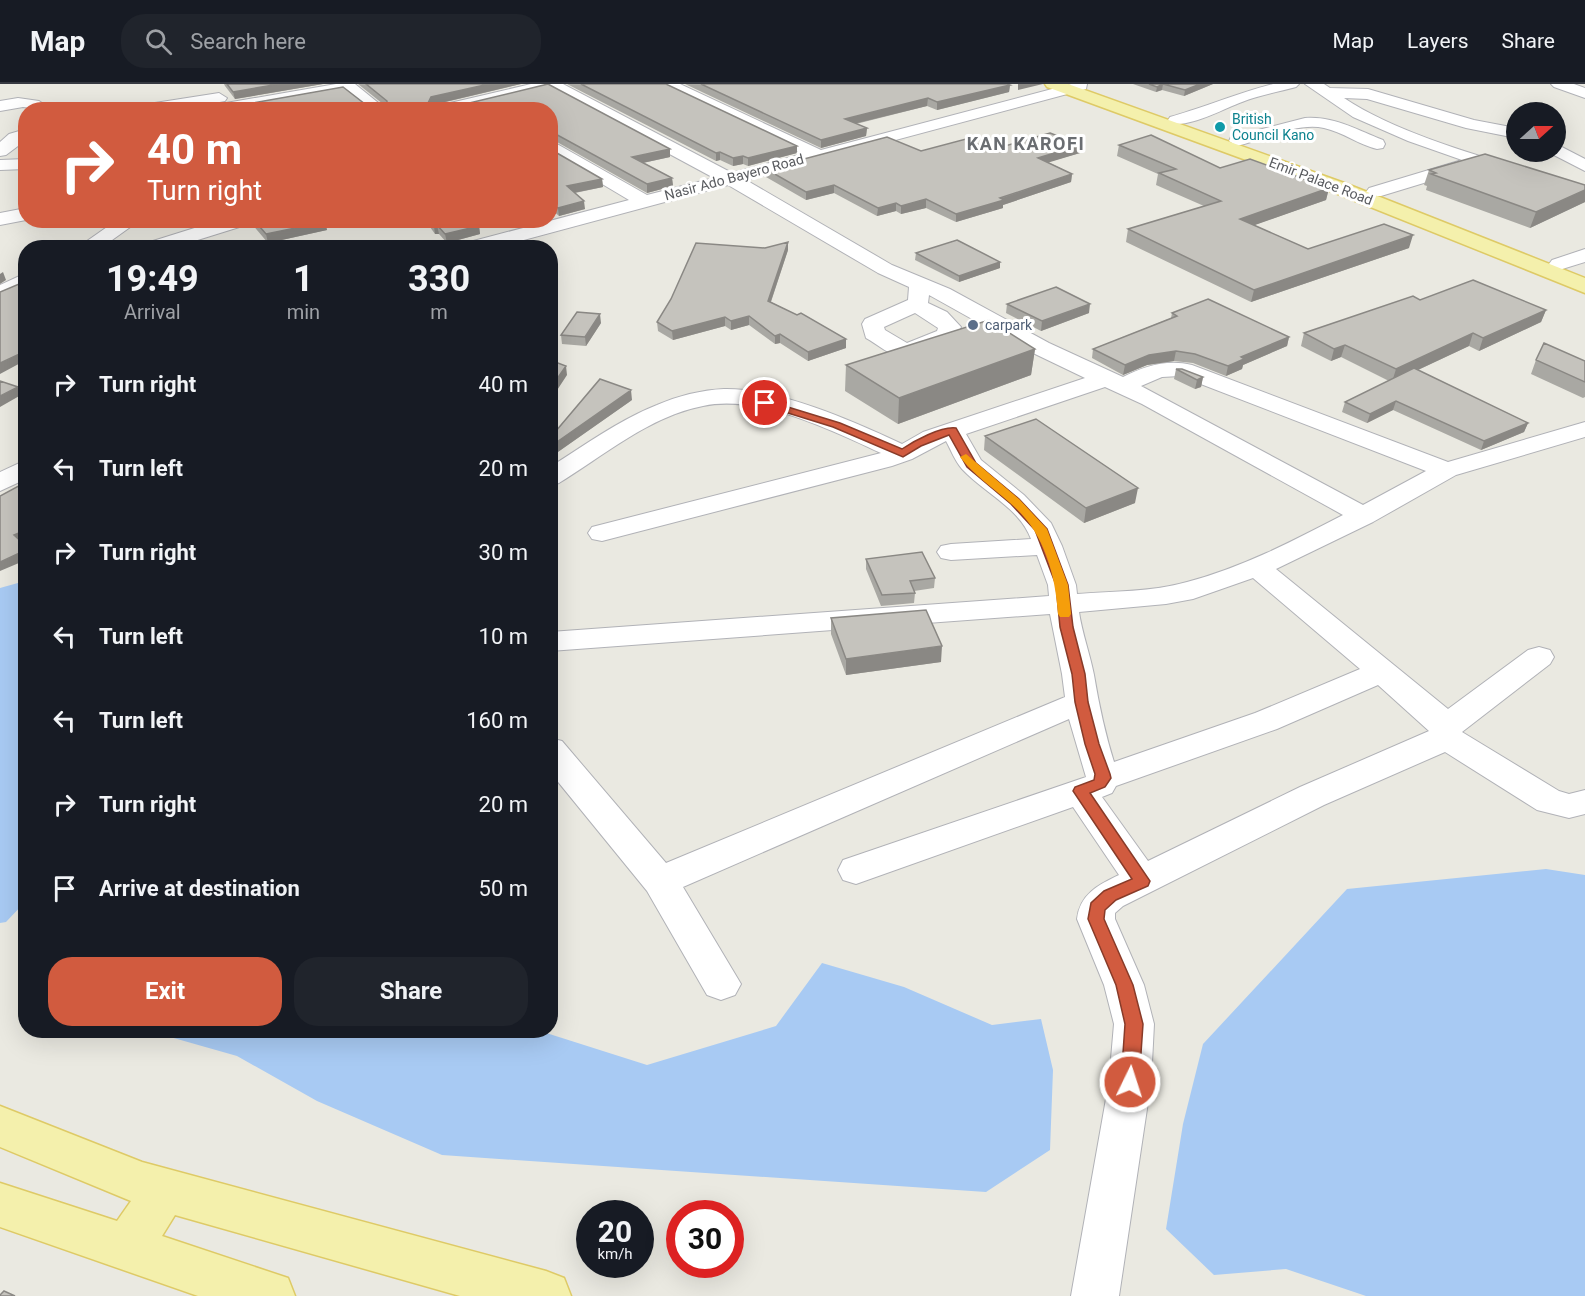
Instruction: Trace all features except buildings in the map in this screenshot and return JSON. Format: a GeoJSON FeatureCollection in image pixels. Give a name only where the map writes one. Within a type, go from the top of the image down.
{"type":"FeatureCollection","features":[{"type":"Feature","properties":{"kind":"main road","name":"Emir Palace Road"},"geometry":{"type":"LineString","coordinates":[[1075,91],[1176,120],[1237,141],[1279,161],[1585,286]]}},
{"type":"Feature","properties":{"kind":"main road","name":"Emir Palace Road"},"geometry":{"type":"LineString","coordinates":[[1075,91],[1375,192],[1585,274]]}},
{"type":"Feature","properties":{"kind":"main road"},"geometry":{"type":"LineString","coordinates":[[0,1126],[141,1183],[546,1296]]}},
{"type":"Feature","properties":{"kind":"main road"},"geometry":{"type":"LineString","coordinates":[[127,1249],[165,1189]]}},
{"type":"Feature","properties":{"kind":"main road"},"geometry":{"type":"LineString","coordinates":[[0,1205],[270,1296]]}},
{"type":"Feature","properties":{"kind":"street"},"geometry":{"type":"LineString","coordinates":[[208,84],[223,102]]}},
{"type":"Feature","properties":{"kind":"street"},"geometry":{"type":"LineString","coordinates":[[494,102],[551,84],[736,181],[898,276],[950,327],[946,335],[876,363]]}},
{"type":"Feature","properties":{"kind":"street"},"geometry":{"type":"LineString","coordinates":[[668,84],[819,155]]}},
{"type":"Feature","properties":{"kind":"street"},"geometry":{"type":"LineString","coordinates":[[1176,120],[1204,112],[1238,98],[1291,84]]}},
{"type":"Feature","properties":{"kind":"street"},"geometry":{"type":"LineString","coordinates":[[1559,84],[1585,93]]}},
{"type":"Feature","properties":{"kind":"street"},"geometry":{"type":"LineString","coordinates":[[244,102],[347,86],[368,102]]}},
{"type":"Feature","properties":{"kind":"street"},"geometry":{"type":"LineString","coordinates":[[12,87],[14,95],[27,102]]}},
{"type":"Feature","properties":{"kind":"street"},"geometry":{"type":"LineString","coordinates":[[1320,88],[1334,99],[1376,121],[1478,160],[1585,195]]}},
{"type":"Feature","properties":{"kind":"street"},"geometry":{"type":"LineString","coordinates":[[1320,88],[1368,94],[1472,125],[1506,131]]}},
{"type":"Feature","properties":{"kind":"street"},"geometry":{"type":"LineString","coordinates":[[528,240],[736,181],[1075,91]]}},
{"type":"Feature","properties":{"kind":"street","name":"Nasir Ado Bayero Road"},"geometry":{"type":"LineString","coordinates":[[558,221],[736,181],[819,155],[1075,91]]}},
{"type":"Feature","properties":{"kind":"street"},"geometry":{"type":"LineString","coordinates":[[0,106],[22,101]]}},
{"type":"Feature","properties":{"kind":"street"},"geometry":{"type":"LineString","coordinates":[[1350,131],[1376,121]]}},
{"type":"Feature","properties":{"kind":"street"},"geometry":{"type":"LineString","coordinates":[[1237,141],[1273,131],[1318,123],[1350,131],[1395,151]]}},
{"type":"Feature","properties":{"kind":"street"},"geometry":{"type":"LineString","coordinates":[[0,151],[18,137]]}},
{"type":"Feature","properties":{"kind":"street"},"geometry":{"type":"LineString","coordinates":[[1566,140],[1575,140]]}},
{"type":"Feature","properties":{"kind":"street"},"geometry":{"type":"LineString","coordinates":[[558,150],[644,201]]}},
{"type":"Feature","properties":{"kind":"street"},"geometry":{"type":"LineString","coordinates":[[1375,192],[1506,152]]}},
{"type":"Feature","properties":{"kind":"street"},"geometry":{"type":"LineString","coordinates":[[1566,155],[1585,166]]}},
{"type":"Feature","properties":{"kind":"street"},"geometry":{"type":"LineString","coordinates":[[1419,159],[1449,169]]}},
{"type":"Feature","properties":{"kind":"street"},"geometry":{"type":"LineString","coordinates":[[0,165],[18,164]]}},
{"type":"Feature","properties":{"kind":"street"},"geometry":{"type":"LineString","coordinates":[[0,219],[18,216]]}},
{"type":"Feature","properties":{"kind":"street"},"geometry":{"type":"LineString","coordinates":[[99,240],[118,228]]}},
{"type":"Feature","properties":{"kind":"street"},"geometry":{"type":"LineString","coordinates":[[138,228],[154,240]]}},
{"type":"Feature","properties":{"kind":"street"},"geometry":{"type":"LineString","coordinates":[[180,240],[217,228]]}},
{"type":"Feature","properties":{"kind":"street","name":"Nasir Ado Bayero Road"},"geometry":{"type":"LineString","coordinates":[[494,240],[532,228]]}},
{"type":"Feature","properties":{"kind":"street"},"geometry":{"type":"LineString","coordinates":[[1559,264],[1585,255]]}},
{"type":"Feature","properties":{"kind":"street"},"geometry":{"type":"LineString","coordinates":[[0,293],[18,274]]}},
{"type":"Feature","properties":{"kind":"street"},"geometry":{"type":"LineString","coordinates":[[905,351],[874,333],[873,324],[918,295],[943,293],[1041,348],[1186,418],[1364,516]]}},
{"type":"Feature","properties":{"kind":"street"},"geometry":{"type":"LineString","coordinates":[[602,532],[755,495],[903,454],[917,443],[952,430],[1162,369],[1184,370],[1447,471]]}},
{"type":"Feature","properties":{"kind":"street"},"geometry":{"type":"LineString","coordinates":[[558,472],[662,412],[686,402],[718,396],[739,397],[796,411],[903,454]]}},
{"type":"Feature","properties":{"kind":"street"},"geometry":{"type":"LineString","coordinates":[[558,641],[973,612],[1166,595],[1193,590],[1257,567],[1364,516],[1447,471],[1585,429]]}},
{"type":"Feature","properties":{"kind":"street"},"geometry":{"type":"LineString","coordinates":[[952,430],[971,465],[1032,517],[1041,529],[1062,585],[1066,627],[1092,744],[1092,785],[1142,881]]}},
{"type":"Feature","properties":{"kind":"street"},"geometry":{"type":"LineString","coordinates":[[0,467],[18,457]]}},
{"type":"Feature","properties":{"kind":"street"},"geometry":{"type":"LineString","coordinates":[[0,483],[18,473]]}},
{"type":"Feature","properties":{"kind":"street"},"geometry":{"type":"LineString","coordinates":[[951,552],[1048,546]]}},
{"type":"Feature","properties":{"kind":"street"},"geometry":{"type":"LineString","coordinates":[[1257,567],[1445,731],[1549,801],[1569,806],[1585,802]]}},
{"type":"Feature","properties":{"kind":"street"},"geometry":{"type":"LineString","coordinates":[[1095,1296],[1130,1082],[1134,1024],[1124,985],[1096,919],[1097,908],[1110,896],[1273,814],[1350,779],[1409,756],[1445,731],[1539,657]]}},
{"type":"Feature","properties":{"kind":"street"},"geometry":{"type":"LineString","coordinates":[[856,870],[1266,721],[1380,672]]}},
{"type":"Feature","properties":{"kind":"street"},"geometry":{"type":"LineString","coordinates":[[660,881],[1082,702]]}},
{"type":"Feature","properties":{"kind":"street"},"geometry":{"type":"LineString","coordinates":[[558,759],[660,881],[721,984]]}},
{"type":"Feature","properties":{"kind":"water"},"geometry":{"type":"Polygon","coordinates":[[[18,583],[18,909],[6,922],[0,923],[0,588],[18,583]]]}},
{"type":"Feature","properties":{"kind":"water"},"geometry":{"type":"Polygon","coordinates":[[[1546,869],[1585,875],[1585,1296],[1366,1296],[1286,1269],[1214,1275],[1166,1229],[1183,1124],[1203,1044],[1347,889],[1546,869]]]}},
{"type":"Feature","properties":{"kind":"water"},"geometry":{"type":"Polygon","coordinates":[[[822,963],[904,987],[992,1025],[1041,1019],[1053,1070],[1050,1150],[986,1192],[442,1155],[317,1101],[237,1056],[174,1038],[558,1037],[647,1065],[776,1026],[822,963]]]}},
{"type":"Feature","properties":{"kind":"slow traffic"},"geometry":{"type":"LineString","coordinates":[[966,457],[971,465],[1032,517],[1041,529],[1062,585],[1064,614]]}},
{"type":"Feature","properties":{"kind":"place","name":"British Council Kano"},"geometry":{"type":"Point","coordinates":[1220,127]}},
{"type":"Feature","properties":{"kind":"place","name":"carpark"},"geometry":{"type":"Point","coordinates":[973,325]}},
{"type":"Feature","properties":{"kind":"district","name":"KAN KAROFI"},"geometry":{"type":"Point","coordinates":[1026,143]}},
{"type":"Feature","properties":{"kind":"route"},"geometry":{"type":"LineString","coordinates":[[765,403],[837,425],[903,454],[917,443],[952,430],[971,465],[1015,501],[1041,529],[1062,585],[1066,627],[1073,650],[1082,702],[1092,744],[1103,774],[1100,784],[1080,791],[1142,881],[1110,896],[1097,908],[1096,919],[1124,985],[1134,1024],[1130,1082]]}}]}
